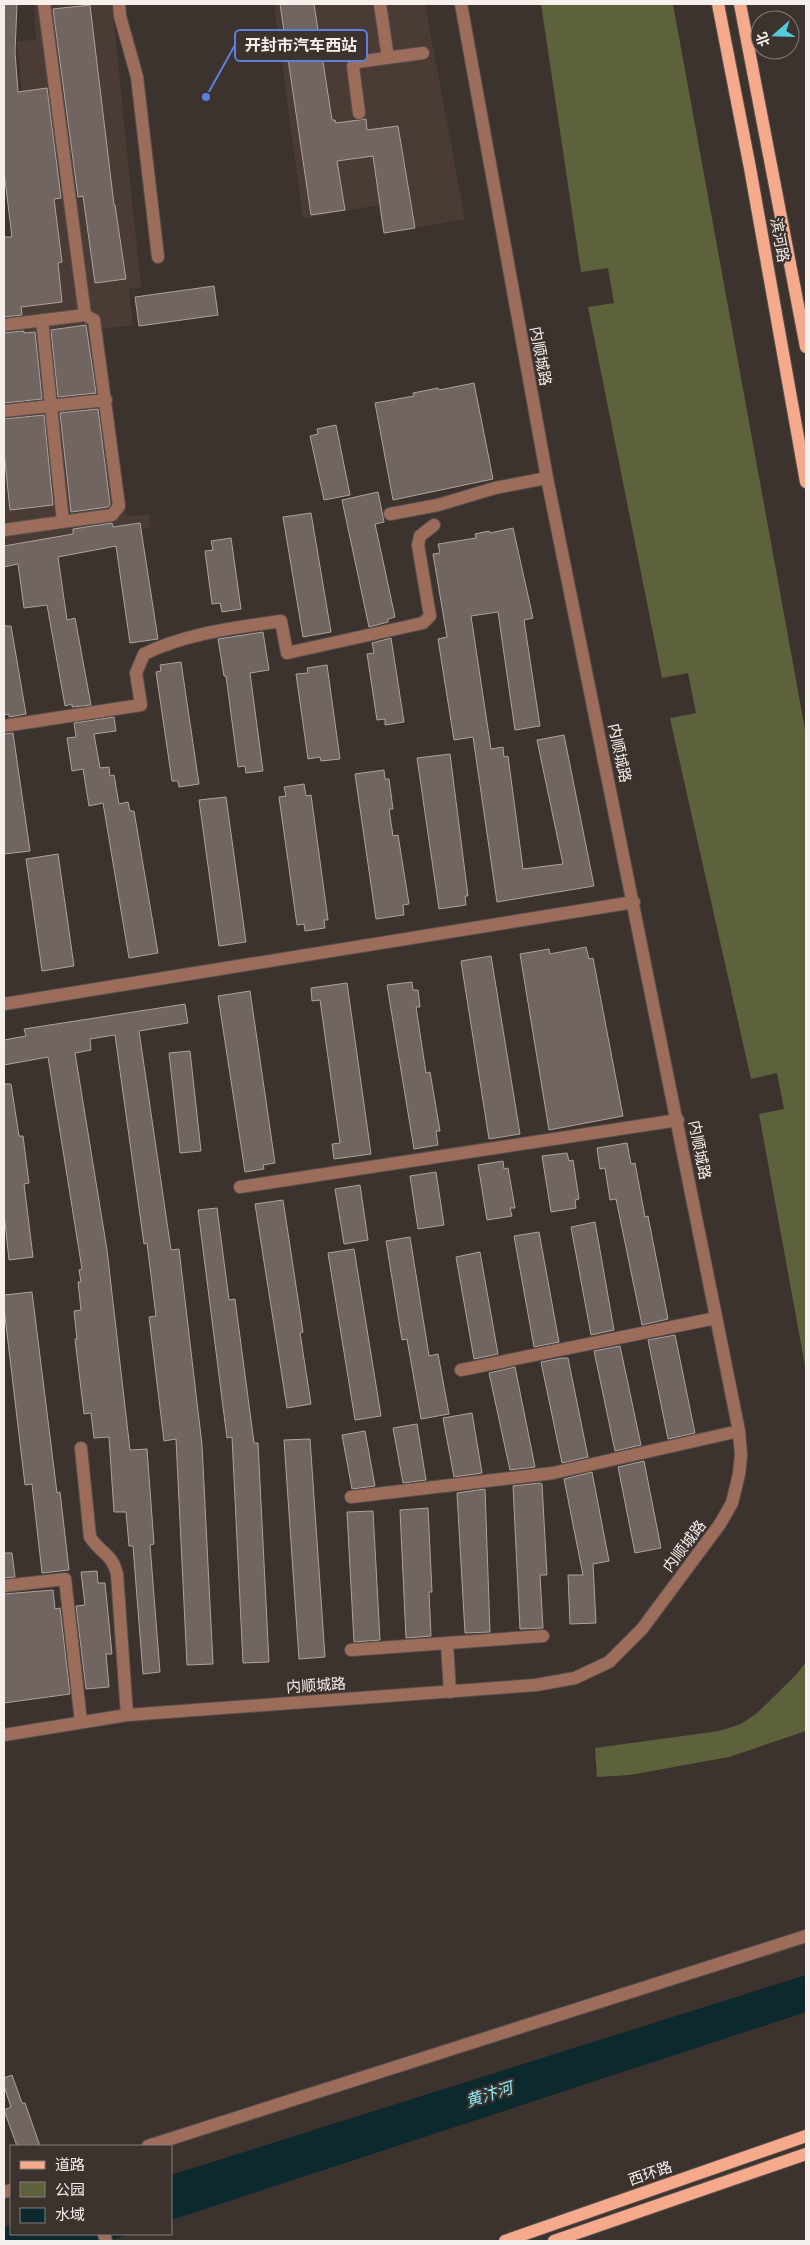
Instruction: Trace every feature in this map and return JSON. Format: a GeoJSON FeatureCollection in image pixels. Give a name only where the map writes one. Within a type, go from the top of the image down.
{"type":"FeatureCollection","features":[{"type":"Feature","properties":{"kind":"main road","name":"滨河路"},"geometry":{"type":"LineString","coordinates":[[718,4],[750,168],[806,482]]}},
{"type":"Feature","properties":{"kind":"main road","name":"滨河路"},"geometry":{"type":"LineString","coordinates":[[740,4],[806,347]]}},
{"type":"Feature","properties":{"kind":"main road","name":"西环路"},"geometry":{"type":"LineString","coordinates":[[505,2241],[806,2136]]}},
{"type":"Feature","properties":{"kind":"main road"},"geometry":{"type":"LineString","coordinates":[[554,2241],[806,2154]]}},
{"type":"Feature","properties":{"kind":"street"},"geometry":{"type":"LineString","coordinates":[[44,4],[85,316]]}},
{"type":"Feature","properties":{"kind":"street"},"geometry":{"type":"LineString","coordinates":[[119,4],[120,16],[137,77],[158,257]]}},
{"type":"Feature","properties":{"kind":"street"},"geometry":{"type":"LineString","coordinates":[[380,4],[388,58]]}},
{"type":"Feature","properties":{"kind":"street","name":"内顺城路"},"geometry":{"type":"LineString","coordinates":[[4,1735],[127,1715],[450,1692],[551,1683],[575,1678],[609,1662],[642,1629],[726,1513],[737,1489],[741,1455],[739,1431],[678,1120],[547,478],[461,4]]}},
{"type":"Feature","properties":{"kind":"street"},"geometry":{"type":"LineString","coordinates":[[359,113],[353,66],[357,62],[422,53]]}},
{"type":"Feature","properties":{"kind":"street"},"geometry":{"type":"LineString","coordinates":[[4,325],[85,316],[94,320],[119,495],[118,509],[112,515],[4,530]]}},
{"type":"Feature","properties":{"kind":"street"},"geometry":{"type":"LineString","coordinates":[[42,320],[63,522]]}},
{"type":"Feature","properties":{"kind":"street"},"geometry":{"type":"LineString","coordinates":[[4,412],[106,400]]}},
{"type":"Feature","properties":{"kind":"street"},"geometry":{"type":"LineString","coordinates":[[390,514],[438,505],[495,488],[547,478]]}},
{"type":"Feature","properties":{"kind":"street"},"geometry":{"type":"LineString","coordinates":[[4,726],[141,705],[136,673],[144,654],[160,646],[218,629],[281,621],[287,652],[423,623],[430,616],[418,545],[420,536],[434,525]]}},
{"type":"Feature","properties":{"kind":"street"},"geometry":{"type":"LineString","coordinates":[[4,1004],[634,902]]}},
{"type":"Feature","properties":{"kind":"street"},"geometry":{"type":"LineString","coordinates":[[240,1187],[678,1120]]}},
{"type":"Feature","properties":{"kind":"street"},"geometry":{"type":"LineString","coordinates":[[461,1370],[716,1318]]}},
{"type":"Feature","properties":{"kind":"street"},"geometry":{"type":"LineString","coordinates":[[351,1497],[553,1473],[739,1431]]}},
{"type":"Feature","properties":{"kind":"street"},"geometry":{"type":"LineString","coordinates":[[81,1448],[90,1537],[96,1546],[112,1558],[117,1574],[127,1715]]}},
{"type":"Feature","properties":{"kind":"street"},"geometry":{"type":"LineString","coordinates":[[4,1586],[65,1579],[81,1722]]}},
{"type":"Feature","properties":{"kind":"street"},"geometry":{"type":"LineString","coordinates":[[352,1650],[543,1636]]}},
{"type":"Feature","properties":{"kind":"street"},"geometry":{"type":"LineString","coordinates":[[447,1644],[450,1692]]}},
{"type":"Feature","properties":{"kind":"street"},"geometry":{"type":"LineString","coordinates":[[151,2145],[806,1936]]}},
{"type":"Feature","properties":{"kind":"shaded area"},"geometry":{"type":"Polygon","coordinates":[[[34,4],[112,4],[141,288],[129,289],[133,325],[103,329],[127,517],[149,514],[150,528],[4,554],[4,294],[40,283],[17,41],[36,40],[34,4]]]}},
{"type":"Feature","properties":{"kind":"shaded area"},"geometry":{"type":"Polygon","coordinates":[[[274,4],[425,4],[465,219],[383,234],[378,205],[303,219],[274,4]]]}},
{"type":"Feature","properties":{"kind":"green space"},"geometry":{"type":"Polygon","coordinates":[[[541,4],[673,4],[806,735],[806,1371],[759,1114],[784,1109],[777,1073],[751,1079],[673,732],[670,718],[696,713],[688,673],[662,678],[588,307],[614,303],[608,268],[581,272],[541,4]]]}},
{"type":"Feature","properties":{"kind":"green space"},"geometry":{"type":"Polygon","coordinates":[[[806,1662],[806,1731],[729,1757],[630,1775],[597,1777],[595,1748],[719,1731],[741,1724],[757,1713],[796,1675],[806,1662]]]}},
{"type":"Feature","properties":{"kind":"water","name":"黄汴河"},"geometry":{"type":"Polygon","coordinates":[[[806,1975],[806,2012],[172,2220],[172,2175],[806,1975]]]}},
{"type":"Feature","properties":{"kind":"water"},"geometry":{"type":"Polygon","coordinates":[[[10,2225],[10,2235],[127,2235],[108,2241],[4,2241],[4,2227],[10,2225]]]}},
{"type":"Feature","properties":{"kind":"building"},"geometry":{"type":"Polygon","coordinates":[[[4,4],[17,4],[15,52],[18,92],[47,88],[61,198],[54,199],[62,262],[58,263],[62,302],[21,307],[22,315],[4,317],[4,237],[12,237],[4,172],[4,4]]]}},
{"type":"Feature","properties":{"kind":"building"},"geometry":{"type":"Polygon","coordinates":[[[280,4],[314,4],[332,120],[335,120],[336,123],[366,119],[367,130],[398,126],[415,228],[384,233],[373,156],[337,161],[345,210],[311,215],[280,4]]]}},
{"type":"Feature","properties":{"kind":"building"},"geometry":{"type":"Polygon","coordinates":[[[90,5],[114,205],[126,279],[95,283],[83,196],[78,197],[53,9],[90,5]]]}},
{"type":"Feature","properties":{"kind":"building"},"geometry":{"type":"Polygon","coordinates":[[[214,286],[218,315],[139,326],[135,297],[214,286]]]}},
{"type":"Feature","properties":{"kind":"building"},"geometry":{"type":"Polygon","coordinates":[[[86,325],[96,393],[58,397],[51,330],[86,325]]]}},
{"type":"Feature","properties":{"kind":"building"},"geometry":{"type":"Polygon","coordinates":[[[24,331],[24,333],[35,332],[42,399],[4,403],[4,333],[24,331]]]}},
{"type":"Feature","properties":{"kind":"building"},"geometry":{"type":"Polygon","coordinates":[[[474,383],[493,479],[393,500],[375,403],[414,396],[413,393],[474,383]]]}},
{"type":"Feature","properties":{"kind":"building"},"geometry":{"type":"Polygon","coordinates":[[[98,409],[110,504],[108,507],[71,512],[60,413],[98,409]]]}},
{"type":"Feature","properties":{"kind":"building"},"geometry":{"type":"Polygon","coordinates":[[[44,415],[53,505],[10,510],[4,452],[4,419],[44,415]]]}},
{"type":"Feature","properties":{"kind":"building"},"geometry":{"type":"Polygon","coordinates":[[[336,425],[350,495],[324,500],[310,436],[318,434],[317,429],[336,425]]]}},
{"type":"Feature","properties":{"kind":"building"},"geometry":{"type":"Polygon","coordinates":[[[378,492],[384,522],[375,524],[395,617],[388,619],[388,622],[369,627],[342,500],[378,492]]]}},
{"type":"Feature","properties":{"kind":"building"},"geometry":{"type":"Polygon","coordinates":[[[311,513],[331,632],[303,637],[283,517],[311,513]]]}},
{"type":"Feature","properties":{"kind":"building"},"geometry":{"type":"Polygon","coordinates":[[[112,523],[113,527],[140,523],[158,639],[130,643],[116,546],[58,557],[67,620],[75,618],[91,705],[72,707],[72,704],[65,706],[47,605],[24,608],[18,564],[4,567],[4,546],[73,534],[73,529],[112,523]]]}},
{"type":"Feature","properties":{"kind":"building"},"geometry":{"type":"Polygon","coordinates":[[[513,528],[533,618],[524,620],[540,726],[515,730],[498,612],[471,616],[491,749],[503,747],[504,757],[508,756],[523,869],[563,864],[537,740],[564,735],[594,886],[497,902],[473,737],[454,740],[438,639],[447,637],[433,554],[440,553],[438,544],[476,538],[475,534],[489,531],[490,533],[513,528]]]}},
{"type":"Feature","properties":{"kind":"building"},"geometry":{"type":"Polygon","coordinates":[[[231,538],[241,609],[222,612],[220,603],[212,604],[205,551],[213,550],[211,541],[231,538]]]}},
{"type":"Feature","properties":{"kind":"building"},"geometry":{"type":"Polygon","coordinates":[[[4,626],[11,626],[26,714],[9,717],[9,714],[4,715],[4,626]]]}},
{"type":"Feature","properties":{"kind":"building"},"geometry":{"type":"Polygon","coordinates":[[[263,632],[269,670],[250,673],[263,771],[246,773],[245,766],[238,767],[226,676],[224,676],[218,639],[263,632]]]}},
{"type":"Feature","properties":{"kind":"building"},"geometry":{"type":"Polygon","coordinates":[[[391,638],[404,722],[385,725],[385,719],[377,720],[367,654],[374,653],[372,643],[391,638]]]}},
{"type":"Feature","properties":{"kind":"building"},"geometry":{"type":"Polygon","coordinates":[[[181,662],[199,784],[179,787],[178,781],[172,781],[156,672],[161,671],[160,665],[181,662]]]}},
{"type":"Feature","properties":{"kind":"building"},"geometry":{"type":"Polygon","coordinates":[[[327,665],[340,759],[321,761],[320,757],[308,759],[296,674],[308,673],[307,668],[327,665]]]}},
{"type":"Feature","properties":{"kind":"building"},"geometry":{"type":"Polygon","coordinates":[[[114,717],[116,731],[94,734],[100,768],[109,767],[110,776],[114,775],[119,804],[128,802],[130,811],[134,811],[158,953],[129,958],[103,803],[89,806],[83,769],[72,771],[67,738],[76,737],[74,723],[114,717]]]}},
{"type":"Feature","properties":{"kind":"building"},"geometry":{"type":"Polygon","coordinates":[[[13,733],[30,851],[4,854],[4,734],[13,733]]]}},
{"type":"Feature","properties":{"kind":"building"},"geometry":{"type":"Polygon","coordinates":[[[450,754],[468,896],[465,896],[466,905],[439,909],[417,758],[450,754]]]}},
{"type":"Feature","properties":{"kind":"building"},"geometry":{"type":"Polygon","coordinates":[[[384,770],[385,779],[389,779],[393,809],[389,809],[393,836],[398,835],[409,904],[403,905],[404,915],[376,919],[355,774],[384,770]]]}},
{"type":"Feature","properties":{"kind":"building"},"geometry":{"type":"Polygon","coordinates":[[[304,784],[306,796],[311,795],[328,920],[324,920],[325,928],[305,931],[304,924],[297,925],[279,797],[286,796],[284,787],[304,784]]]}},
{"type":"Feature","properties":{"kind":"building"},"geometry":{"type":"Polygon","coordinates":[[[226,797],[246,942],[219,946],[199,800],[226,797]]]}},
{"type":"Feature","properties":{"kind":"building"},"geometry":{"type":"Polygon","coordinates":[[[58,854],[74,966],[42,971],[26,859],[58,854]]]}},
{"type":"Feature","properties":{"kind":"building"},"geometry":{"type":"Polygon","coordinates":[[[586,947],[589,959],[593,958],[623,1116],[549,1130],[520,954],[549,949],[550,954],[586,947]]]}},
{"type":"Feature","properties":{"kind":"building"},"geometry":{"type":"Polygon","coordinates":[[[491,956],[520,1134],[489,1139],[461,961],[491,956]]]}},
{"type":"Feature","properties":{"kind":"building"},"geometry":{"type":"Polygon","coordinates":[[[412,982],[413,990],[418,990],[420,1007],[416,1007],[426,1073],[430,1072],[440,1131],[436,1131],[438,1145],[414,1149],[387,985],[412,982]]]}},
{"type":"Feature","properties":{"kind":"building"},"geometry":{"type":"Polygon","coordinates":[[[347,983],[371,1154],[334,1159],[332,1144],[340,1143],[320,1000],[312,1001],[311,988],[347,983]]]}},
{"type":"Feature","properties":{"kind":"building"},"geometry":{"type":"Polygon","coordinates":[[[250,991],[275,1163],[263,1165],[264,1169],[245,1172],[218,996],[250,991]]]}},
{"type":"Feature","properties":{"kind":"building"},"geometry":{"type":"Polygon","coordinates":[[[185,1004],[188,1023],[139,1031],[171,1250],[179,1249],[202,1445],[213,1664],[187,1665],[176,1439],[164,1441],[149,1317],[156,1316],[147,1243],[144,1244],[115,1035],[90,1039],[91,1050],[75,1053],[107,1250],[130,1450],[147,1449],[154,1544],[150,1545],[160,1672],[143,1674],[133,1546],[129,1546],[126,1512],[114,1512],[109,1437],[94,1438],[91,1413],[84,1414],[75,1339],[77,1339],[74,1311],[81,1310],[78,1282],[81,1282],[79,1270],[82,1269],[48,1057],[4,1065],[4,1040],[26,1036],[24,1029],[185,1004]]]}},
{"type":"Feature","properties":{"kind":"building"},"geometry":{"type":"Polygon","coordinates":[[[190,1051],[201,1151],[180,1153],[169,1053],[190,1051]]]}},
{"type":"Feature","properties":{"kind":"building"},"geometry":{"type":"Polygon","coordinates":[[[4,1084],[11,1084],[19,1136],[23,1136],[29,1183],[24,1184],[33,1257],[9,1260],[4,1213],[4,1084]]]}},
{"type":"Feature","properties":{"kind":"building"},"geometry":{"type":"Polygon","coordinates":[[[627,1143],[631,1164],[635,1163],[645,1217],[648,1216],[668,1319],[642,1325],[616,1199],[610,1200],[605,1168],[600,1169],[597,1148],[627,1143]]]}},
{"type":"Feature","properties":{"kind":"building"},"geometry":{"type":"Polygon","coordinates":[[[567,1153],[569,1161],[573,1160],[579,1199],[575,1200],[576,1208],[551,1212],[542,1156],[567,1153]]]}},
{"type":"Feature","properties":{"kind":"building"},"geometry":{"type":"Polygon","coordinates":[[[503,1161],[504,1169],[508,1168],[515,1208],[510,1208],[512,1216],[487,1220],[478,1165],[503,1161]]]}},
{"type":"Feature","properties":{"kind":"building"},"geometry":{"type":"Polygon","coordinates":[[[436,1172],[444,1225],[418,1229],[410,1176],[436,1172]]]}},
{"type":"Feature","properties":{"kind":"building"},"geometry":{"type":"Polygon","coordinates":[[[360,1185],[368,1240],[344,1244],[335,1189],[360,1185]]]}},
{"type":"Feature","properties":{"kind":"building"},"geometry":{"type":"Polygon","coordinates":[[[283,1200],[303,1332],[300,1333],[311,1404],[287,1408],[255,1204],[283,1200]]]}},
{"type":"Feature","properties":{"kind":"building"},"geometry":{"type":"Polygon","coordinates":[[[217,1208],[229,1300],[235,1299],[254,1443],[258,1443],[269,1662],[243,1663],[232,1437],[227,1438],[198,1210],[217,1208]]]}},
{"type":"Feature","properties":{"kind":"building"},"geometry":{"type":"Polygon","coordinates":[[[595,1222],[614,1330],[591,1335],[571,1227],[595,1222]]]}},
{"type":"Feature","properties":{"kind":"building"},"geometry":{"type":"Polygon","coordinates":[[[539,1232],[559,1342],[534,1347],[514,1236],[539,1232]]]}},
{"type":"Feature","properties":{"kind":"building"},"geometry":{"type":"Polygon","coordinates":[[[410,1237],[429,1356],[438,1354],[449,1414],[421,1419],[407,1339],[402,1340],[386,1241],[410,1237]]]}},
{"type":"Feature","properties":{"kind":"building"},"geometry":{"type":"Polygon","coordinates":[[[354,1249],[381,1416],[355,1420],[328,1253],[354,1249]]]}},
{"type":"Feature","properties":{"kind":"building"},"geometry":{"type":"Polygon","coordinates":[[[480,1252],[498,1354],[474,1359],[456,1257],[480,1252]]]}},
{"type":"Feature","properties":{"kind":"building"},"geometry":{"type":"Polygon","coordinates":[[[32,1292],[57,1493],[60,1492],[69,1570],[42,1573],[32,1484],[25,1485],[4,1308],[4,1295],[32,1292]]]}},
{"type":"Feature","properties":{"kind":"building"},"geometry":{"type":"Polygon","coordinates":[[[675,1335],[695,1433],[668,1439],[648,1340],[675,1335]]]}},
{"type":"Feature","properties":{"kind":"building"},"geometry":{"type":"Polygon","coordinates":[[[620,1346],[641,1445],[615,1451],[594,1351],[620,1346]]]}},
{"type":"Feature","properties":{"kind":"building"},"geometry":{"type":"Polygon","coordinates":[[[568,1358],[588,1457],[562,1463],[541,1362],[568,1358]]]}},
{"type":"Feature","properties":{"kind":"building"},"geometry":{"type":"Polygon","coordinates":[[[515,1367],[535,1467],[510,1470],[489,1373],[515,1367]]]}},
{"type":"Feature","properties":{"kind":"building"},"geometry":{"type":"Polygon","coordinates":[[[472,1413],[482,1473],[454,1477],[443,1418],[472,1413]]]}},
{"type":"Feature","properties":{"kind":"building"},"geometry":{"type":"Polygon","coordinates":[[[417,1424],[426,1480],[403,1483],[393,1428],[417,1424]]]}},
{"type":"Feature","properties":{"kind":"building"},"geometry":{"type":"Polygon","coordinates":[[[365,1431],[375,1486],[352,1489],[342,1435],[365,1431]]]}},
{"type":"Feature","properties":{"kind":"building"},"geometry":{"type":"Polygon","coordinates":[[[310,1439],[325,1657],[299,1659],[284,1440],[310,1439]]]}},
{"type":"Feature","properties":{"kind":"building"},"geometry":{"type":"Polygon","coordinates":[[[644,1461],[661,1548],[635,1553],[618,1467],[644,1461]]]}},
{"type":"Feature","properties":{"kind":"building"},"geometry":{"type":"Polygon","coordinates":[[[592,1472],[609,1561],[593,1564],[596,1623],[570,1624],[568,1575],[583,1575],[564,1479],[592,1472]]]}},
{"type":"Feature","properties":{"kind":"building"},"geometry":{"type":"Polygon","coordinates":[[[542,1484],[547,1575],[540,1575],[543,1628],[520,1629],[513,1486],[542,1484]]]}},
{"type":"Feature","properties":{"kind":"building"},"geometry":{"type":"Polygon","coordinates":[[[485,1489],[490,1632],[465,1633],[457,1493],[485,1489]]]}},
{"type":"Feature","properties":{"kind":"building"},"geometry":{"type":"Polygon","coordinates":[[[428,1508],[432,1592],[429,1592],[431,1636],[406,1638],[400,1510],[428,1508]]]}},
{"type":"Feature","properties":{"kind":"building"},"geometry":{"type":"Polygon","coordinates":[[[373,1511],[380,1640],[354,1642],[347,1512],[373,1511]]]}},
{"type":"Feature","properties":{"kind":"building"},"geometry":{"type":"Polygon","coordinates":[[[4,1553],[12,1553],[15,1577],[4,1578],[4,1553]]]}},
{"type":"Feature","properties":{"kind":"building"},"geometry":{"type":"Polygon","coordinates":[[[97,1571],[98,1583],[105,1583],[112,1654],[106,1654],[109,1687],[86,1689],[76,1606],[85,1605],[81,1572],[97,1571]]]}},
{"type":"Feature","properties":{"kind":"building"},"geometry":{"type":"Polygon","coordinates":[[[53,1590],[55,1609],[60,1608],[70,1694],[4,1703],[4,1594],[53,1590]]]}},
{"type":"Feature","properties":{"kind":"building"},"geometry":{"type":"Polygon","coordinates":[[[12,2075],[22,2103],[25,2103],[40,2145],[17,2145],[4,2110],[11,2107],[4,2086],[4,2078],[12,2075]]]}},
{"type":"Feature","properties":{"kind":"place","name":"开封市汽车西站"},"geometry":{"type":"Point","coordinates":[206,97]}}]}
